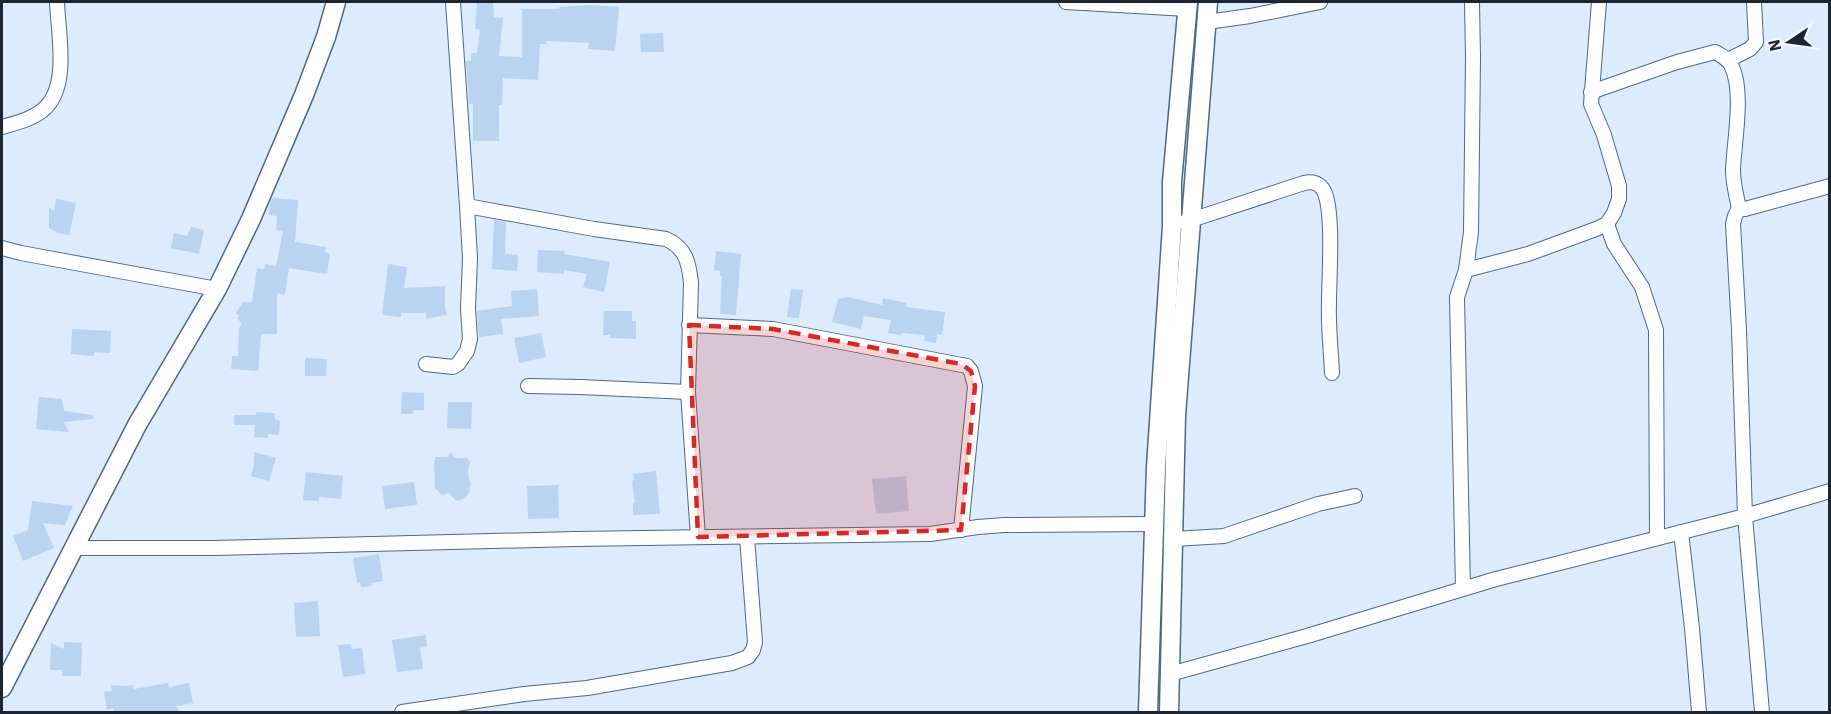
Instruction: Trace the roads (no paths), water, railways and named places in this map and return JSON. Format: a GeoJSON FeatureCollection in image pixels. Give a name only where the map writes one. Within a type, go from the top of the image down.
{"type":"FeatureCollection","features":[{"type":"Feature","properties":{"kind":"main road"},"geometry":{"type":"LineString","coordinates":[[2,688],[137,425],[218,289],[251,219],[304,95],[326,37],[336,2]]}},
{"type":"Feature","properties":{"kind":"main road"},"geometry":{"type":"LineString","coordinates":[[1169,712],[1176,415],[1208,2]]}},
{"type":"Feature","properties":{"kind":"main road"},"geometry":{"type":"LineString","coordinates":[[1148,712],[1154,524],[1172,226],[1172,182],[1187,5]]}},
{"type":"Feature","properties":{"kind":"street"},"geometry":{"type":"LineString","coordinates":[[2,127],[39,113],[46,108],[58,88],[60,73],[57,2]]}},
{"type":"Feature","properties":{"kind":"street"},"geometry":{"type":"LineString","coordinates":[[426,364],[453,367],[462,361],[468,351],[470,339],[468,309],[470,258],[453,2]]}},
{"type":"Feature","properties":{"kind":"street"},"geometry":{"type":"LineString","coordinates":[[1066,2],[1187,5]]}},
{"type":"Feature","properties":{"kind":"street"},"geometry":{"type":"LineString","coordinates":[[1206,22],[1320,2]]}},
{"type":"Feature","properties":{"kind":"street"},"geometry":{"type":"LineString","coordinates":[[1463,589],[1457,297],[1466,270],[1471,232],[1472,2]]}},
{"type":"Feature","properties":{"kind":"street"},"geometry":{"type":"LineString","coordinates":[[1466,270],[1528,254],[1596,229],[1607,224],[1614,213],[1619,199],[1618,186],[1604,135],[1592,104],[1591,92],[1599,2]]}},
{"type":"Feature","properties":{"kind":"street"},"geometry":{"type":"LineString","coordinates":[[1728,60],[1750,49],[1756,42],[1754,2]]}},
{"type":"Feature","properties":{"kind":"street"},"geometry":{"type":"LineString","coordinates":[[1591,92],[1677,62],[1715,52],[1728,60],[1736,77],[1737,126],[1733,171],[1739,208],[1734,216],[1733,235],[1739,330],[1745,516],[1762,712]]}},
{"type":"Feature","properties":{"kind":"street"},"geometry":{"type":"LineString","coordinates":[[1172,226],[1304,183],[1314,182],[1320,185],[1327,202],[1330,232],[1329,305],[1332,373]]}},
{"type":"Feature","properties":{"kind":"street"},"geometry":{"type":"LineString","coordinates":[[1739,208],[1745,209],[1830,186]]}},
{"type":"Feature","properties":{"kind":"street"},"geometry":{"type":"LineString","coordinates":[[467,206],[594,229],[666,239],[674,243],[685,255],[691,283],[688,392],[698,537]]}},
{"type":"Feature","properties":{"kind":"street"},"geometry":{"type":"LineString","coordinates":[[1607,224],[1614,244],[1642,287],[1656,330],[1657,538]]}},
{"type":"Feature","properties":{"kind":"street"},"geometry":{"type":"LineString","coordinates":[[2,248],[218,289]]}},
{"type":"Feature","properties":{"kind":"street"},"geometry":{"type":"LineString","coordinates":[[689,325],[772,329],[967,366],[971,371],[975,386],[961,530]]}},
{"type":"Feature","properties":{"kind":"street"},"geometry":{"type":"LineString","coordinates":[[528,386],[688,392]]}},
{"type":"Feature","properties":{"kind":"street"},"geometry":{"type":"LineString","coordinates":[[1170,674],[1556,562],[1745,516],[1830,491]]}},
{"type":"Feature","properties":{"kind":"street"},"geometry":{"type":"LineString","coordinates":[[1174,539],[1224,536],[1318,504],[1355,496]]}},
{"type":"Feature","properties":{"kind":"street"},"geometry":{"type":"LineString","coordinates":[[75,548],[213,548],[930,534],[1004,525],[1154,524]]}},
{"type":"Feature","properties":{"kind":"street"},"geometry":{"type":"LineString","coordinates":[[1681,532],[1699,712]]}},
{"type":"Feature","properties":{"kind":"street"},"geometry":{"type":"LineString","coordinates":[[402,712],[621,682],[732,663],[748,657],[755,642],[747,537]]}}]}
